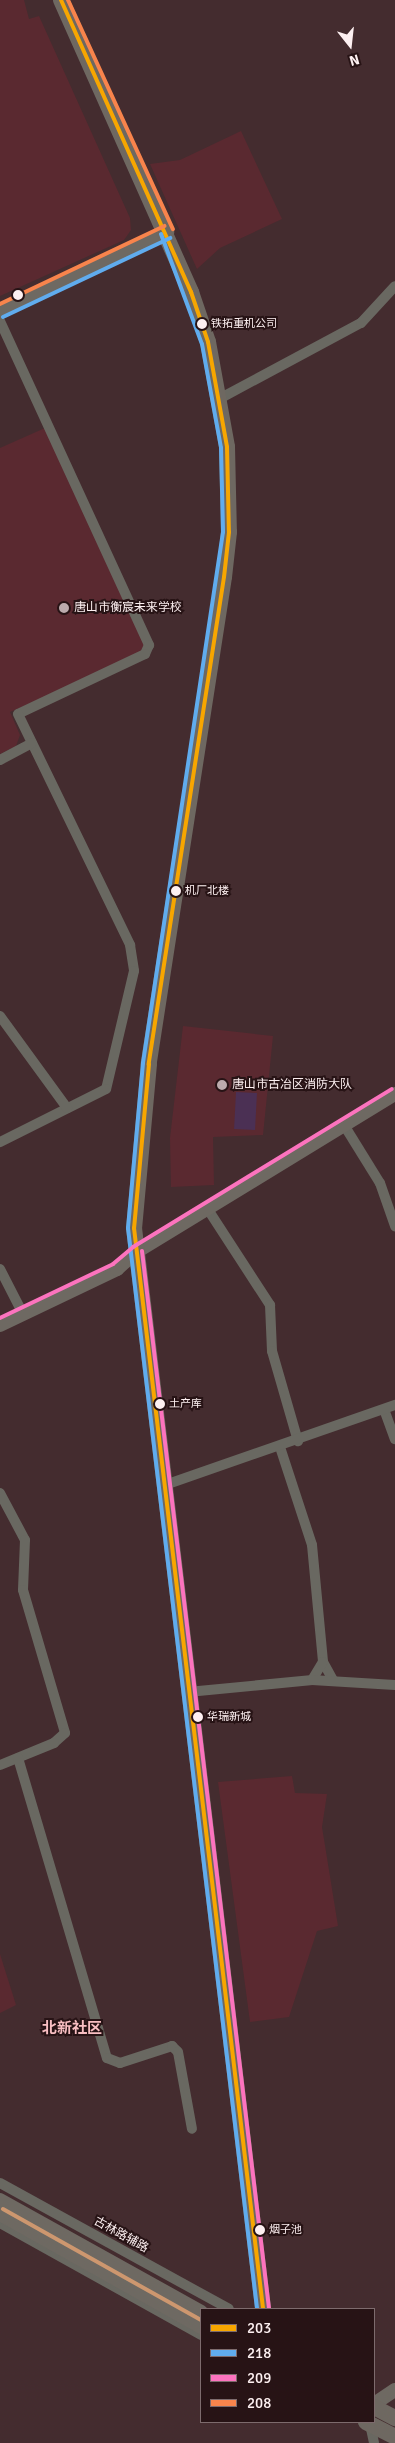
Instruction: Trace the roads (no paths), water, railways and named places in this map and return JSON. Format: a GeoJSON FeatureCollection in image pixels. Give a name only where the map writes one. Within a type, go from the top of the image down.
{"type":"FeatureCollection","features":[{"type":"Feature","properties":{"kind":"main road"},"geometry":{"type":"LineString","coordinates":[[61,0],[167,232],[202,324],[219,399],[227,447],[229,532],[143,1113],[136,1252],[263,2308]]}},
{"type":"Feature","properties":{"kind":"main road"},"geometry":{"type":"LineString","coordinates":[[0,311],[167,232]]}},
{"type":"Feature","properties":{"kind":"main road"},"geometry":{"type":"LineString","coordinates":[[0,1325],[117,1269],[136,1252],[395,1094]]}},
{"type":"Feature","properties":{"kind":"main road"},"geometry":{"type":"LineString","coordinates":[[0,2200],[200,2311]]}},
{"type":"Feature","properties":{"kind":"main road"},"geometry":{"type":"LineString","coordinates":[[0,2214],[200,2326]]}},
{"type":"Feature","properties":{"kind":"main road"},"geometry":{"type":"LineString","coordinates":[[375,2405],[395,2390]]}},
{"type":"Feature","properties":{"kind":"main road"},"geometry":{"type":"LineString","coordinates":[[375,2407],[395,2418]]}},
{"type":"Feature","properties":{"kind":"main road"},"geometry":{"type":"LineString","coordinates":[[369,2423],[395,2437]]}},
{"type":"Feature","properties":{"kind":"street"},"geometry":{"type":"LineString","coordinates":[[219,399],[361,324],[395,286]]}},
{"type":"Feature","properties":{"kind":"street"},"geometry":{"type":"LineString","coordinates":[[0,321],[149,645],[145,654],[18,714],[133,958],[131,1000],[110,1083],[67,1108],[0,1142]]}},
{"type":"Feature","properties":{"kind":"street"},"geometry":{"type":"LineString","coordinates":[[0,760],[32,743]]}},
{"type":"Feature","properties":{"kind":"street"},"geometry":{"type":"LineString","coordinates":[[0,1016],[67,1108]]}},
{"type":"Feature","properties":{"kind":"street"},"geometry":{"type":"LineString","coordinates":[[344,1125],[380,1183],[395,1226]]}},
{"type":"Feature","properties":{"kind":"street"},"geometry":{"type":"LineString","coordinates":[[207,1208],[270,1305],[272,1351],[298,1441]]}},
{"type":"Feature","properties":{"kind":"street"},"geometry":{"type":"LineString","coordinates":[[0,1269],[22,1314]]}},
{"type":"Feature","properties":{"kind":"street"},"geometry":{"type":"LineString","coordinates":[[165,1486],[385,1412],[395,1405]]}},
{"type":"Feature","properties":{"kind":"street"},"geometry":{"type":"LineString","coordinates":[[385,1412],[395,1439]]}},
{"type":"Feature","properties":{"kind":"street"},"geometry":{"type":"LineString","coordinates":[[280,1447],[312,1545],[323,1662],[333,1680]]}},
{"type":"Feature","properties":{"kind":"street"},"geometry":{"type":"LineString","coordinates":[[0,1493],[25,1540],[25,1597],[64,1733],[54,1743],[0,1765]]}},
{"type":"Feature","properties":{"kind":"street"},"geometry":{"type":"LineString","coordinates":[[312,1680],[323,1662]]}},
{"type":"Feature","properties":{"kind":"street"},"geometry":{"type":"LineString","coordinates":[[188,1692],[312,1680],[395,1685]]}},
{"type":"Feature","properties":{"kind":"street"},"geometry":{"type":"LineString","coordinates":[[18,1758],[107,2058],[120,2063],[172,2046],[178,2052],[192,2128]]}},
{"type":"Feature","properties":{"kind":"street","name":"古林路辅路"},"geometry":{"type":"LineString","coordinates":[[0,2183],[227,2308]]}},
{"type":"Feature","properties":{"kind":"street"},"geometry":{"type":"LineString","coordinates":[[0,2223],[200,2334]]}},
{"type":"Feature","properties":{"kind":"street"},"geometry":{"type":"LineString","coordinates":[[369,2423],[374,2443]]}},
{"type":"Feature","properties":{"kind":"place","name":"铁拓重机公司"},"geometry":{"type":"Point","coordinates":[202,324]}},
{"type":"Feature","properties":{"kind":"place","name":"唐山市衡宸未来学校"},"geometry":{"type":"Point","coordinates":[64,608]}},
{"type":"Feature","properties":{"kind":"place","name":"机厂北楼"},"geometry":{"type":"Point","coordinates":[176,891]}},
{"type":"Feature","properties":{"kind":"place","name":"唐山市古冶区消防大队"},"geometry":{"type":"Point","coordinates":[222,1085]}},
{"type":"Feature","properties":{"kind":"place","name":"土产库"},"geometry":{"type":"Point","coordinates":[160,1404]}},
{"type":"Feature","properties":{"kind":"place","name":"华瑞新城"},"geometry":{"type":"Point","coordinates":[198,1717]}},
{"type":"Feature","properties":{"kind":"place","name":"烟子池"},"geometry":{"type":"Point","coordinates":[260,2230]}},
{"type":"Feature","properties":{"kind":"district","name":"北新社区"},"geometry":{"type":"Point","coordinates":[72,2029]}}]}
